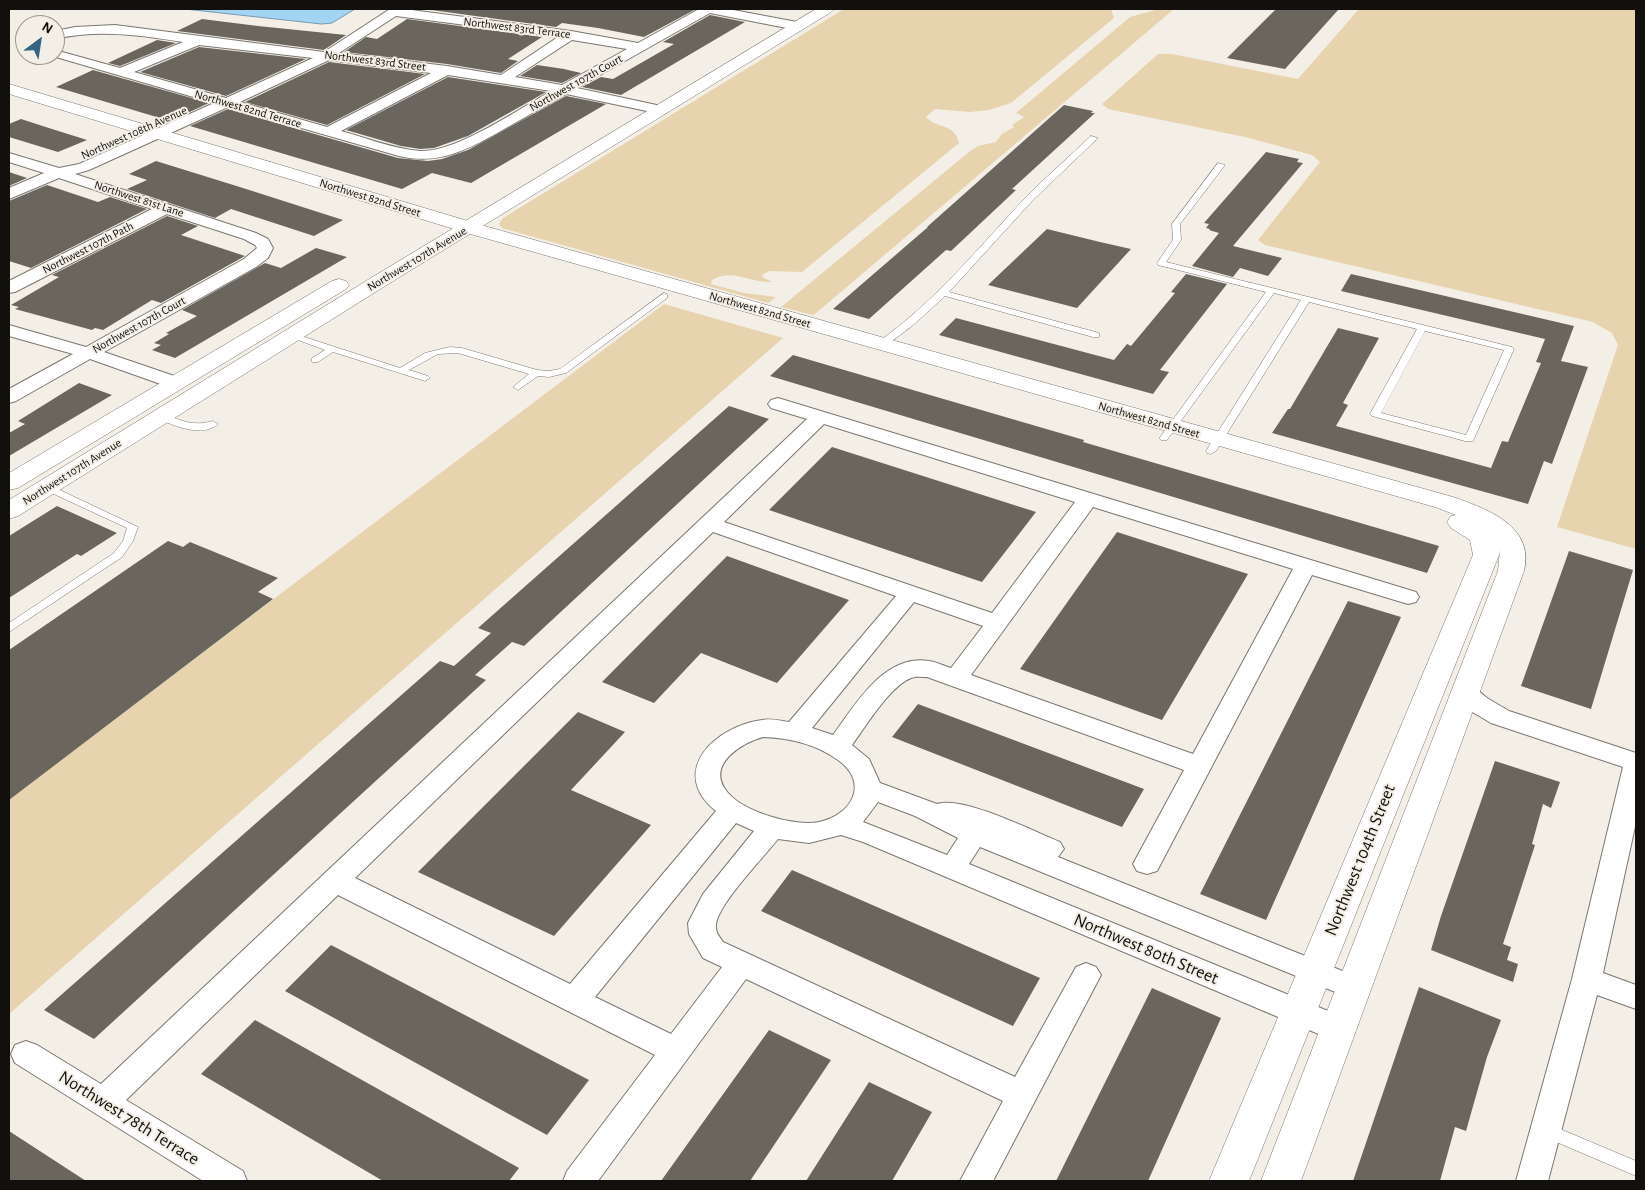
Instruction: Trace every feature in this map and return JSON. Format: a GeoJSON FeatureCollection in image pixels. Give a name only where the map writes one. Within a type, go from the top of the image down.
{"type":"FeatureCollection","features":[{"type":"Feature","properties":{"kind":"street"},"geometry":{"type":"LineString","coordinates":[[709,9],[797,26]]}},
{"type":"Feature","properties":{"kind":"street","name":"Northwest 107th Court"},"geometry":{"type":"LineString","coordinates":[[442,155],[468,144],[709,9]]}},
{"type":"Feature","properties":{"kind":"street","name":"Northwest 107th Avenue"},"geometry":{"type":"LineString","coordinates":[[9,511],[292,336],[450,228],[639,104],[798,9]]}},
{"type":"Feature","properties":{"kind":"street","name":"Northwest 107th Avenue"},"geometry":{"type":"LineString","coordinates":[[9,483],[176,382],[661,110],[826,9]]}},
{"type":"Feature","properties":{"kind":"street","name":"Northwest 83rd Terrace"},"geometry":{"type":"LineString","coordinates":[[396,10],[571,35],[640,47]]}},
{"type":"Feature","properties":{"kind":"street","name":"Northwest 108th Avenue"},"geometry":{"type":"LineString","coordinates":[[142,136],[228,103],[315,62],[396,10]]}},
{"type":"Feature","properties":{"kind":"street","name":"Northwest 83rd Street"},"geometry":{"type":"LineString","coordinates":[[65,33],[87,28],[106,28],[196,41],[447,70],[564,89],[661,110]]}},
{"type":"Feature","properties":{"kind":"street"},"geometry":{"type":"LineString","coordinates":[[504,79],[571,35]]}},
{"type":"Feature","properties":{"kind":"street"},"geometry":{"type":"LineString","coordinates":[[121,72],[196,41]]}},
{"type":"Feature","properties":{"kind":"street","name":"Northwest 108th Avenue"},"geometry":{"type":"LineString","coordinates":[[9,194],[58,173],[84,167],[213,99],[300,59],[325,55]]}},
{"type":"Feature","properties":{"kind":"street","name":"Northwest 82nd Terrace"},"geometry":{"type":"LineString","coordinates":[[65,57],[404,153],[428,156],[442,155]]}},
{"type":"Feature","properties":{"kind":"street"},"geometry":{"type":"LineString","coordinates":[[328,132],[447,70]]}},
{"type":"Feature","properties":{"kind":"street","name":"Northwest 82nd Street"},"geometry":{"type":"LineString","coordinates":[[9,89],[142,136]]}},
{"type":"Feature","properties":{"kind":"street","name":"Northwest 82nd Street"},"geometry":{"type":"LineString","coordinates":[[9,100],[142,136],[450,228],[664,296],[1215,445],[1448,518],[1495,538]]}},
{"type":"Feature","properties":{"kind":"street","name":"Northwest 81st Lane"},"geometry":{"type":"LineString","coordinates":[[9,157],[250,236],[262,242],[265,248]]}},
{"type":"Feature","properties":{"kind":"street","name":"Northwest 107th Path"},"geometry":{"type":"LineString","coordinates":[[9,288],[166,208]]}},
{"type":"Feature","properties":{"kind":"street","name":"Northwest 82nd Street"},"geometry":{"type":"LineString","coordinates":[[450,228],[881,344],[1169,432]]}},
{"type":"Feature","properties":{"kind":"street","name":"Northwest 107th Court"},"geometry":{"type":"LineString","coordinates":[[9,397],[250,263],[262,254],[265,248]]}},
{"type":"Feature","properties":{"kind":"street"},"geometry":{"type":"LineString","coordinates":[[9,330],[89,353],[176,382]]}},
{"type":"Feature","properties":{"kind":"street"},"geometry":{"type":"LineString","coordinates":[[778,404],[1408,597]]}},
{"type":"Feature","properties":{"kind":"street"},"geometry":{"type":"LineString","coordinates":[[104,1102],[821,417]]}},
{"type":"Feature","properties":{"kind":"street"},"geometry":{"type":"LineString","coordinates":[[957,678],[1088,499]]}},
{"type":"Feature","properties":{"kind":"street"},"geometry":{"type":"LineString","coordinates":[[710,524],[997,623]]}},
{"type":"Feature","properties":{"kind":"street"},"geometry":{"type":"LineString","coordinates":[[1282,1181],[1511,571],[1514,559],[1513,548],[1495,538]]}},
{"type":"Feature","properties":{"kind":"street","name":"Northwest 104th Street"},"geometry":{"type":"LineString","coordinates":[[1230,1181],[1488,547],[1495,538]]}},
{"type":"Feature","properties":{"kind":"street"},"geometry":{"type":"LineString","coordinates":[[1147,864],[1306,566]]}},
{"type":"Feature","properties":{"kind":"street"},"geometry":{"type":"LineString","coordinates":[[795,732],[910,593]]}},
{"type":"Feature","properties":{"kind":"street"},"geometry":{"type":"LineString","coordinates":[[837,747],[889,681],[901,673],[914,669],[929,669],[1199,766]]}},
{"type":"Feature","properties":{"kind":"street"},"geometry":{"type":"LineString","coordinates":[[1466,694],[1478,704],[1500,717],[1636,763],[1586,979],[1532,1181]]}},
{"type":"Feature","properties":{"kind":"street"},"geometry":{"type":"LineString","coordinates":[[763,728],[779,728],[837,747],[855,758],[862,766],[868,777],[869,789],[866,802],[856,814],[840,825],[820,831],[799,833],[773,828],[733,809],[723,803],[712,792],[709,780],[709,767],[714,755],[723,745],[749,731],[763,728]]}},
{"type":"Feature","properties":{"kind":"street"},"geometry":{"type":"LineString","coordinates":[[869,789],[924,810],[974,834],[1079,877],[1355,988]]}},
{"type":"Feature","properties":{"kind":"street"},"geometry":{"type":"LineString","coordinates":[[574,1000],[733,809]]}},
{"type":"Feature","properties":{"kind":"street"},"geometry":{"type":"LineString","coordinates":[[924,810],[960,813],[1061,853],[1067,856],[1079,877]]}},
{"type":"Feature","properties":{"kind":"street","name":"Northwest 80th Street"},"geometry":{"type":"LineString","coordinates":[[840,825],[872,835],[1339,1030]]}},
{"type":"Feature","properties":{"kind":"street"},"geometry":{"type":"LineString","coordinates":[[773,828],[708,908],[702,924],[704,938],[713,950],[1022,1095]]}},
{"type":"Feature","properties":{"kind":"street"},"geometry":{"type":"LineString","coordinates":[[952,869],[974,834]]}},
{"type":"Feature","properties":{"kind":"street"},"geometry":{"type":"LineString","coordinates":[[336,881],[676,1051]]}},
{"type":"Feature","properties":{"kind":"street"},"geometry":{"type":"LineString","coordinates":[[579,1181],[741,964]]}},
{"type":"Feature","properties":{"kind":"street"},"geometry":{"type":"LineString","coordinates":[[976,1181],[1086,975]]}},
{"type":"Feature","properties":{"kind":"street"},"geometry":{"type":"LineString","coordinates":[[1586,979],[1636,998]]}},
{"type":"Feature","properties":{"kind":"street","name":"Northwest 78th Terrace"},"geometry":{"type":"LineString","coordinates":[[26,1054],[231,1181]]}},
{"type":"Feature","properties":{"kind":"lane"},"geometry":{"type":"LineString","coordinates":[[881,344],[900,332],[944,293],[1032,196],[1094,138]]}},
{"type":"Feature","properties":{"kind":"lane"},"geometry":{"type":"LineString","coordinates":[[1221,165],[1176,224],[1177,240],[1161,263],[1509,349],[1469,439],[1375,414],[1422,328]]}},
{"type":"Feature","properties":{"kind":"lane"},"geometry":{"type":"LineString","coordinates":[[1169,432],[1271,291]]}},
{"type":"Feature","properties":{"kind":"lane"},"geometry":{"type":"LineString","coordinates":[[944,293],[1096,335]]}},
{"type":"Feature","properties":{"kind":"lane"},"geometry":{"type":"LineString","coordinates":[[401,371],[431,353],[448,349],[460,350],[536,374],[563,371],[664,296]]}},
{"type":"Feature","properties":{"kind":"lane"},"geometry":{"type":"LineString","coordinates":[[1215,445],[1306,300]]}},
{"type":"Feature","properties":{"kind":"lane"},"geometry":{"type":"LineString","coordinates":[[292,336],[425,378]]}},
{"type":"Feature","properties":{"kind":"lane"},"geometry":{"type":"LineString","coordinates":[[315,360],[332,349]]}},
{"type":"Feature","properties":{"kind":"lane"},"geometry":{"type":"LineString","coordinates":[[518,387],[536,374]]}},
{"type":"Feature","properties":{"kind":"lane"},"geometry":{"type":"LineString","coordinates":[[162,416],[186,426],[200,428],[212,424]]}},
{"type":"Feature","properties":{"kind":"lane"},"geometry":{"type":"LineString","coordinates":[[9,628],[118,555],[128,541],[132,527],[47,487]]}},
{"type":"Feature","properties":{"kind":"lane"},"geometry":{"type":"LineString","coordinates":[[1546,1130],[1636,1169]]}},
{"type":"Feature","properties":{"kind":"shaded area"},"geometry":{"type":"Polygon","coordinates":[[[844,9],[1111,9],[1114,18],[1011,103],[989,110],[970,112],[935,109],[926,117],[930,121],[953,132],[957,136],[959,143],[802,272],[769,271],[762,275],[772,282],[727,275],[712,280],[711,284],[744,293],[776,297],[768,303],[502,228],[499,224],[503,218],[844,9]]]}},
{"type":"Feature","properties":{"kind":"shaded area"},"geometry":{"type":"Polygon","coordinates":[[[1159,9],[1174,9],[815,314],[781,307],[969,152],[978,146],[996,142],[1002,134],[1014,127],[1012,125],[1024,117],[1016,113],[1130,17],[1159,9]]]}},
{"type":"Feature","properties":{"kind":"shaded area"},"geometry":{"type":"Polygon","coordinates":[[[1359,9],[1636,9],[1636,549],[1557,527],[1618,345],[1612,333],[1593,322],[1265,245],[1258,240],[1320,162],[1312,155],[1245,137],[1108,109],[1102,104],[1158,54],[1172,54],[1298,79],[1359,9]]]}},
{"type":"Feature","properties":{"kind":"shaded area"},"geometry":{"type":"Polygon","coordinates":[[[664,304],[783,338],[9,1014],[9,799],[664,304]]]}},
{"type":"Feature","properties":{"kind":"water"},"geometry":{"type":"Polygon","coordinates":[[[185,9],[355,9],[332,23],[322,24],[185,9]]]}},
{"type":"Feature","properties":{"kind":"building"},"geometry":{"type":"Polygon","coordinates":[[[424,9],[696,9],[644,37],[562,23],[556,27],[424,9]]]}},
{"type":"Feature","properties":{"kind":"building"},"geometry":{"type":"Polygon","coordinates":[[[1276,9],[1339,9],[1285,69],[1227,58],[1276,9]]]}},
{"type":"Feature","properties":{"kind":"building"},"geometry":{"type":"Polygon","coordinates":[[[710,15],[745,22],[621,95],[582,87],[601,77],[613,79],[674,44],[663,42],[710,15]]]}},
{"type":"Feature","properties":{"kind":"building"},"geometry":{"type":"Polygon","coordinates":[[[202,19],[346,35],[324,50],[177,31],[202,19]]]}},
{"type":"Feature","properties":{"kind":"building"},"geometry":{"type":"Polygon","coordinates":[[[407,19],[542,37],[508,59],[518,61],[501,73],[447,64],[344,52],[366,37],[377,39],[407,19]]]}},
{"type":"Feature","properties":{"kind":"building"},"geometry":{"type":"Polygon","coordinates":[[[157,40],[176,43],[120,66],[108,63],[157,40]]]}},
{"type":"Feature","properties":{"kind":"building"},"geometry":{"type":"Polygon","coordinates":[[[199,47],[306,59],[226,96],[140,72],[199,47]]]}},
{"type":"Feature","properties":{"kind":"building"},"geometry":{"type":"Polygon","coordinates":[[[329,62],[425,74],[327,125],[245,102],[329,62]]]}},
{"type":"Feature","properties":{"kind":"building"},"geometry":{"type":"Polygon","coordinates":[[[537,65],[581,73],[562,83],[520,76],[537,65]]]}},
{"type":"Feature","properties":{"kind":"building"},"geometry":{"type":"Polygon","coordinates":[[[93,70],[209,103],[170,121],[56,87],[93,70]]]}},
{"type":"Feature","properties":{"kind":"building"},"geometry":{"type":"Polygon","coordinates":[[[448,77],[546,92],[468,136],[434,148],[420,149],[401,146],[346,130],[448,77]]]}},
{"type":"Feature","properties":{"kind":"building"},"geometry":{"type":"Polygon","coordinates":[[[566,96],[606,104],[471,183],[432,173],[402,189],[190,126],[228,109],[398,158],[428,161],[442,159],[468,150],[566,96]]]}},
{"type":"Feature","properties":{"kind":"building"},"geometry":{"type":"Polygon","coordinates":[[[1064,105],[1095,113],[1012,189],[1016,190],[951,251],[946,250],[869,319],[833,309],[928,227],[1064,105]]]}},
{"type":"Feature","properties":{"kind":"building"},"geometry":{"type":"Polygon","coordinates":[[[21,119],[87,140],[58,152],[9,137],[9,124],[21,119]]]}},
{"type":"Feature","properties":{"kind":"building"},"geometry":{"type":"Polygon","coordinates":[[[1266,152],[1299,159],[1297,162],[1303,163],[1233,246],[1282,258],[1268,276],[1240,268],[1233,277],[1192,266],[1219,233],[1206,228],[1209,224],[1204,223],[1266,152]]]}},
{"type":"Feature","properties":{"kind":"building"},"geometry":{"type":"Polygon","coordinates":[[[156,161],[343,220],[314,236],[231,209],[215,218],[127,189],[147,180],[129,174],[156,161]]]}},
{"type":"Feature","properties":{"kind":"building"},"geometry":{"type":"Polygon","coordinates":[[[9,172],[27,178],[9,186],[9,172]]]}},
{"type":"Feature","properties":{"kind":"building"},"geometry":{"type":"Polygon","coordinates":[[[47,185],[98,202],[110,197],[147,209],[31,268],[9,261],[9,201],[47,185]]]}},
{"type":"Feature","properties":{"kind":"building"},"geometry":{"type":"Polygon","coordinates":[[[167,216],[198,226],[181,235],[245,256],[161,303],[152,300],[103,330],[95,328],[92,330],[15,309],[19,307],[11,305],[59,277],[52,275],[167,216]]]}},
{"type":"Feature","properties":{"kind":"building"},"geometry":{"type":"Polygon","coordinates":[[[1047,229],[1131,249],[1077,308],[988,285],[1047,229]]]}},
{"type":"Feature","properties":{"kind":"building"},"geometry":{"type":"Polygon","coordinates":[[[316,248],[347,257],[175,358],[152,350],[161,345],[154,343],[169,334],[166,333],[197,316],[182,310],[265,263],[281,268],[316,248]]]}},
{"type":"Feature","properties":{"kind":"building"},"geometry":{"type":"Polygon","coordinates":[[[1186,274],[1227,284],[1160,370],[1169,372],[1153,394],[939,335],[956,318],[1114,360],[1127,344],[1131,346],[1175,293],[1171,292],[1186,274]]]}},
{"type":"Feature","properties":{"kind":"building"},"geometry":{"type":"Polygon","coordinates":[[[1351,274],[1574,326],[1561,361],[1588,367],[1552,464],[1544,461],[1528,504],[1272,433],[1288,409],[1290,409],[1338,328],[1379,338],[1343,403],[1348,405],[1336,426],[1491,468],[1502,441],[1508,442],[1541,363],[1536,362],[1545,339],[1341,291],[1351,274]]]}},
{"type":"Feature","properties":{"kind":"building"},"geometry":{"type":"Polygon","coordinates":[[[793,355],[1439,546],[1427,573],[770,376],[793,355]]]}},
{"type":"Feature","properties":{"kind":"building"},"geometry":{"type":"Polygon","coordinates":[[[79,383],[112,395],[9,456],[9,433],[25,424],[18,421],[79,383]]]}},
{"type":"Feature","properties":{"kind":"building"},"geometry":{"type":"Polygon","coordinates":[[[729,406],[769,419],[524,646],[512,642],[475,675],[486,680],[94,1039],[44,1010],[440,661],[454,666],[491,633],[478,628],[729,406]]]}},
{"type":"Feature","properties":{"kind":"building"},"geometry":{"type":"Polygon","coordinates":[[[832,447],[1036,512],[982,582],[769,510],[832,447]]]}},
{"type":"Feature","properties":{"kind":"building"},"geometry":{"type":"Polygon","coordinates":[[[57,506],[117,533],[81,556],[77,554],[9,598],[9,536],[57,506]]]}},
{"type":"Feature","properties":{"kind":"building"},"geometry":{"type":"Polygon","coordinates":[[[1117,532],[1248,574],[1162,720],[1020,669],[1117,532]]]}},
{"type":"Feature","properties":{"kind":"building"},"geometry":{"type":"Polygon","coordinates":[[[168,541],[183,547],[190,542],[278,578],[258,592],[273,599],[9,800],[9,650],[168,541]]]}},
{"type":"Feature","properties":{"kind":"building"},"geometry":{"type":"Polygon","coordinates":[[[1569,551],[1633,570],[1591,709],[1521,686],[1569,551]]]}},
{"type":"Feature","properties":{"kind":"building"},"geometry":{"type":"Polygon","coordinates":[[[727,556],[849,600],[777,683],[701,653],[654,703],[602,682],[727,556]]]}},
{"type":"Feature","properties":{"kind":"building"},"geometry":{"type":"Polygon","coordinates":[[[1348,601],[1401,617],[1266,920],[1200,894],[1348,601]]]}},
{"type":"Feature","properties":{"kind":"building"},"geometry":{"type":"Polygon","coordinates":[[[918,704],[1144,789],[1122,827],[892,737],[918,704]]]}},
{"type":"Feature","properties":{"kind":"building"},"geometry":{"type":"Polygon","coordinates":[[[578,712],[625,732],[571,790],[651,825],[554,936],[418,872],[578,712]]]}},
{"type":"Feature","properties":{"kind":"building"},"geometry":{"type":"Polygon","coordinates":[[[1495,761],[1560,782],[1551,808],[1543,804],[1532,844],[1535,845],[1503,944],[1511,947],[1507,960],[1518,964],[1513,982],[1431,950],[1495,761]]]}},
{"type":"Feature","properties":{"kind":"building"},"geometry":{"type":"Polygon","coordinates":[[[792,870],[1040,978],[1013,1026],[761,911],[792,870]]]}},
{"type":"Feature","properties":{"kind":"building"},"geometry":{"type":"Polygon","coordinates":[[[331,945],[589,1080],[547,1135],[285,991],[331,945]]]}},
{"type":"Feature","properties":{"kind":"building"},"geometry":{"type":"Polygon","coordinates":[[[1419,987],[1501,1020],[1487,1057],[1466,1131],[1455,1127],[1440,1181],[1353,1181],[1419,987]]]}},
{"type":"Feature","properties":{"kind":"building"},"geometry":{"type":"Polygon","coordinates":[[[1152,988],[1221,1018],[1148,1181],[1056,1181],[1152,988]]]}},
{"type":"Feature","properties":{"kind":"building"},"geometry":{"type":"Polygon","coordinates":[[[255,1020],[519,1168],[509,1181],[383,1181],[201,1074],[255,1020]]]}},
{"type":"Feature","properties":{"kind":"building"},"geometry":{"type":"Polygon","coordinates":[[[769,1030],[831,1060],[750,1181],[661,1181],[769,1030]]]}},
{"type":"Feature","properties":{"kind":"building"},"geometry":{"type":"Polygon","coordinates":[[[869,1082],[932,1112],[892,1181],[806,1181],[869,1082]]]}},
{"type":"Feature","properties":{"kind":"building"},"geometry":{"type":"Polygon","coordinates":[[[9,1131],[86,1181],[9,1181],[9,1131]]]}}]}
